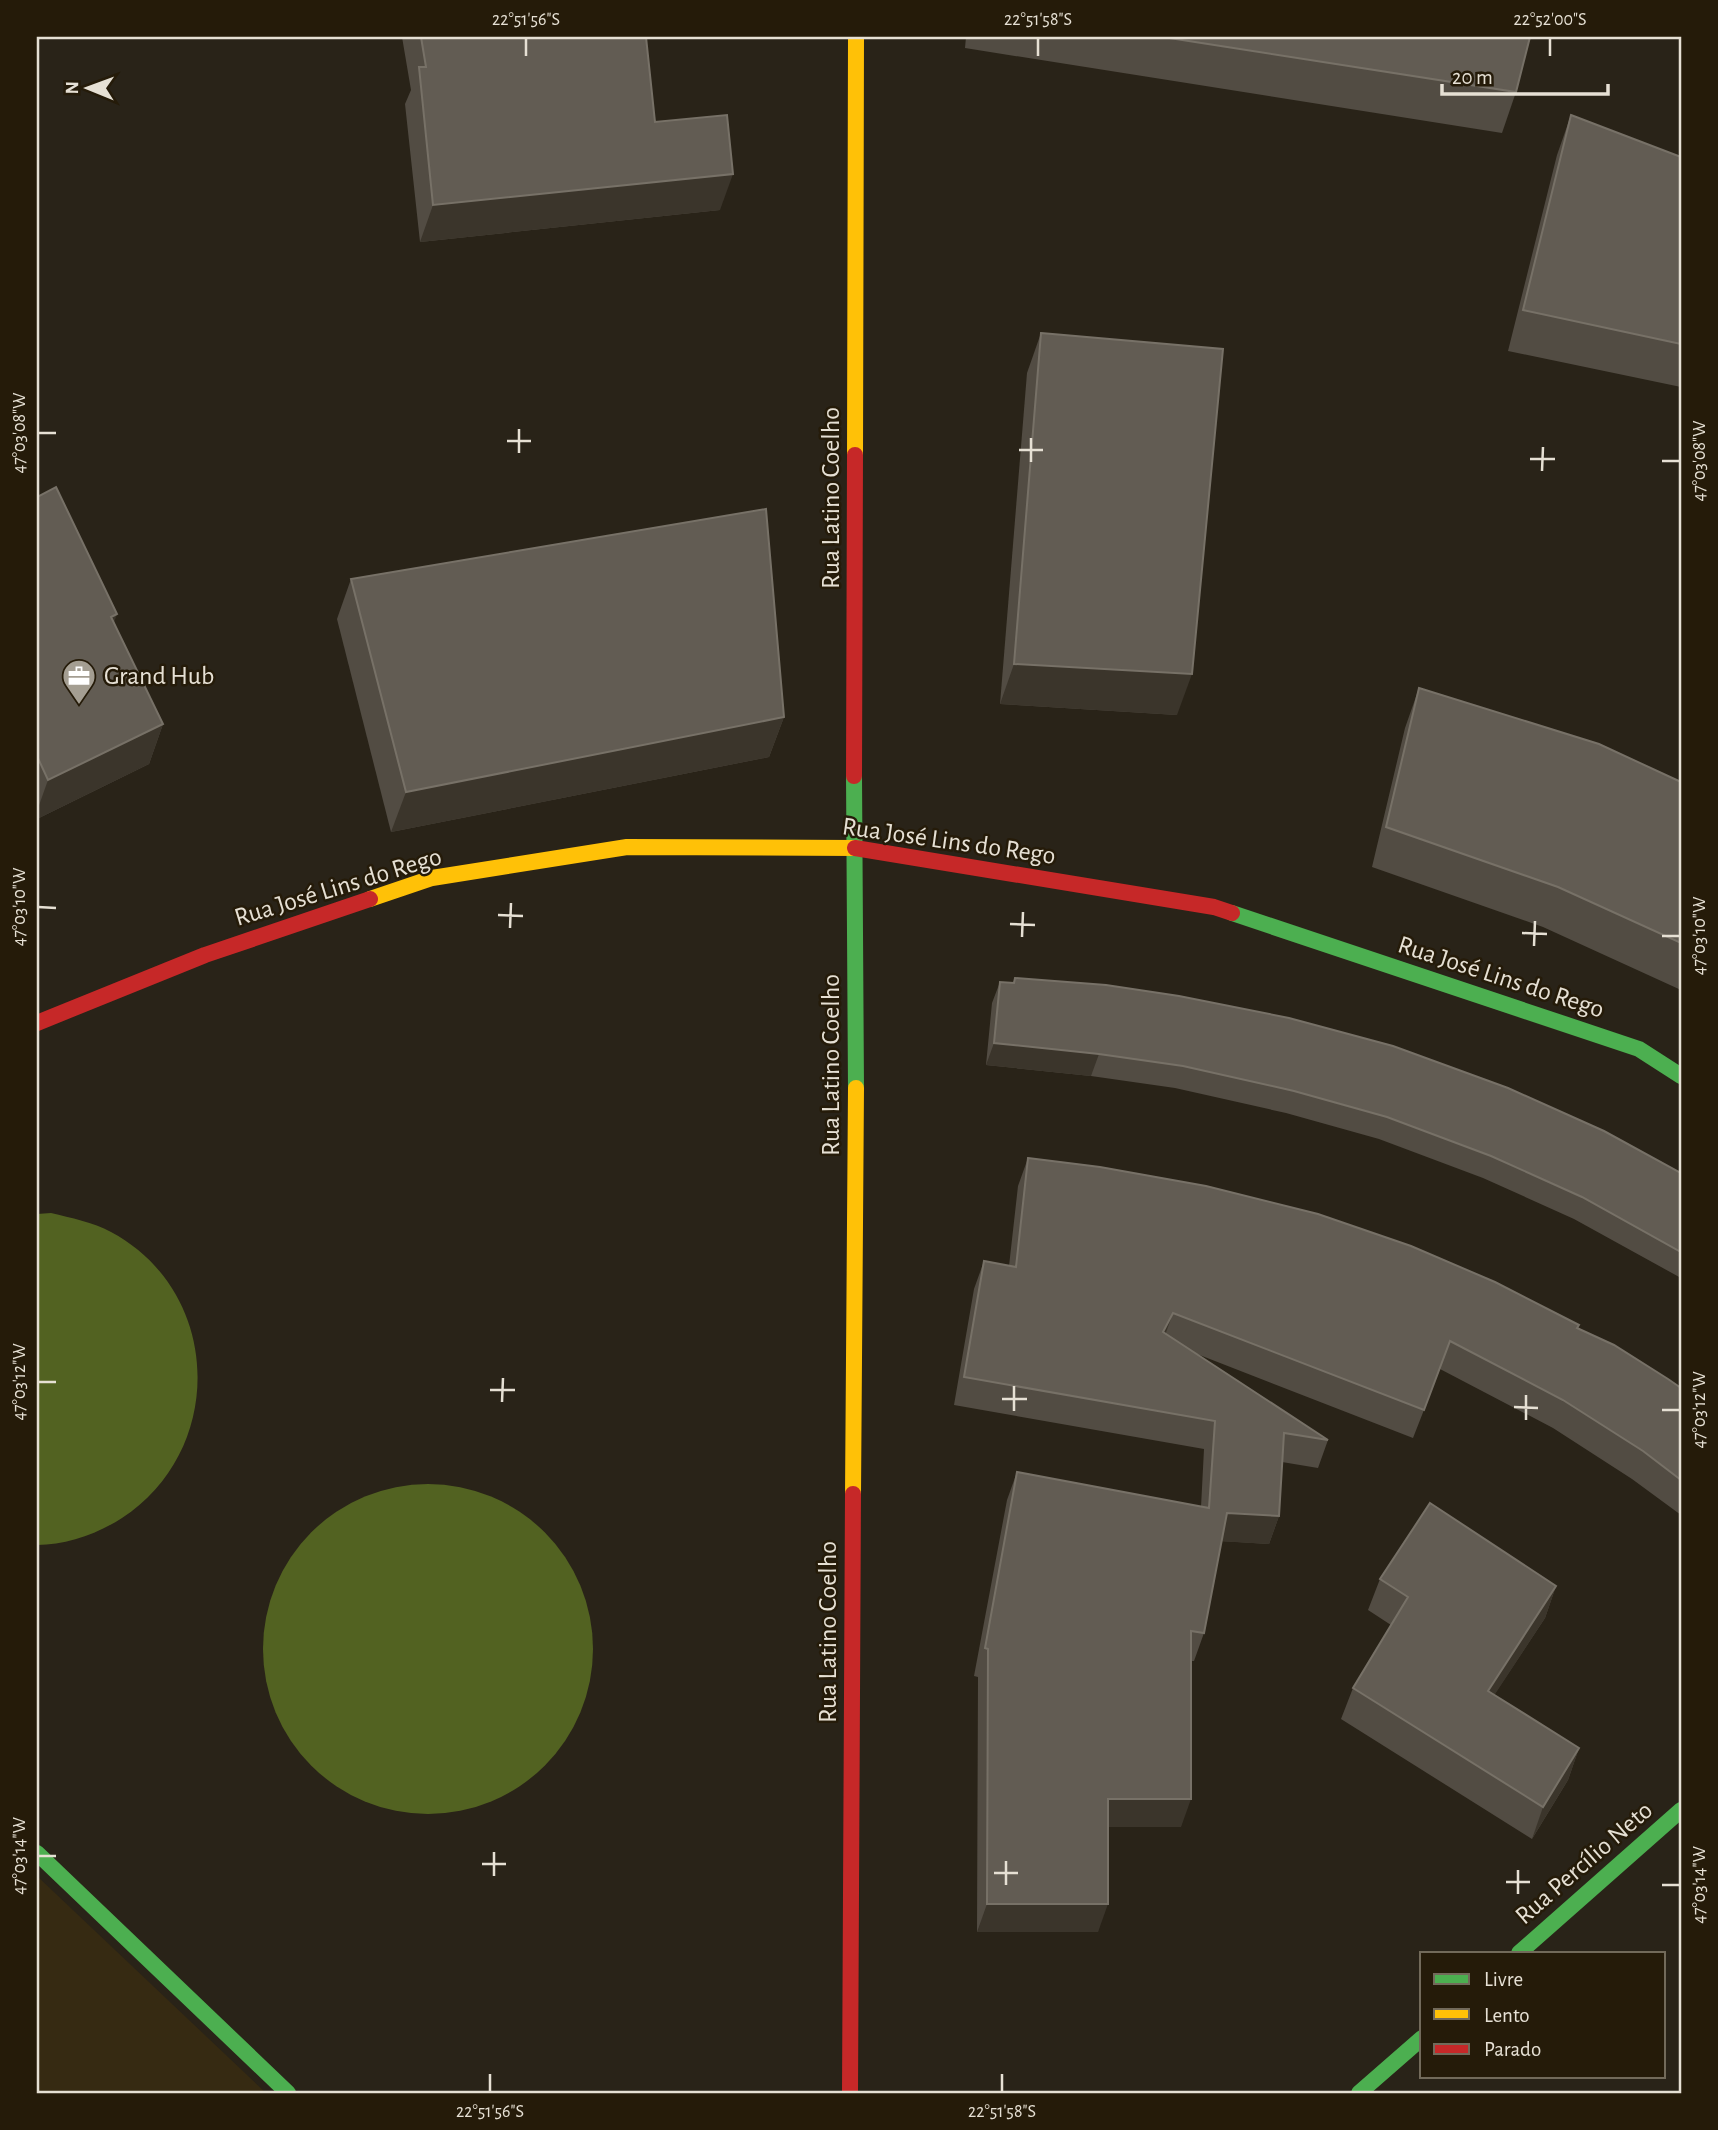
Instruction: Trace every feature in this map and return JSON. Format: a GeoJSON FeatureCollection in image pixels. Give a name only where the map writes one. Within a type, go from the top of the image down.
{"type":"FeatureCollection","features":[{"type":"Feature","properties":{"kind":"street","name":"Rua Latino Coelho"},"geometry":{"type":"LineString","coordinates":[[850,2093],[856,1039],[856,37]]}},
{"type":"Feature","properties":{"kind":"street","name":"Rua José Lins do Rego"},"geometry":{"type":"LineString","coordinates":[[37,1023],[205,955],[432,878],[628,847],[854,848],[1214,907],[1639,1049],[1681,1076]]}},
{"type":"Feature","properties":{"kind":"street","name":"Rua Percílio Neto"},"geometry":{"type":"LineString","coordinates":[[1519,1952],[1681,1810]]}},
{"type":"Feature","properties":{"kind":"street"},"geometry":{"type":"LineString","coordinates":[[37,1853],[288,2093]]}},
{"type":"Feature","properties":{"kind":"street"},"geometry":{"type":"LineString","coordinates":[[1359,2093],[1420,2040]]}},
{"type":"Feature","properties":{"kind":"shaded area"},"geometry":{"type":"Polygon","coordinates":[[[51,1213],[111,1232],[148,1259],[175,1292],[191,1331],[197,1372],[194,1413],[180,1453],[156,1489],[122,1518],[102,1529],[70,1541],[37,1545],[37,1214],[51,1213]]]}},
{"type":"Feature","properties":{"kind":"shaded area"},"geometry":{"type":"Polygon","coordinates":[[[428,1484],[460,1487],[491,1496],[520,1512],[545,1532],[565,1557],[581,1586],[590,1617],[593,1649],[590,1681],[581,1712],[565,1741],[545,1766],[520,1786],[491,1802],[460,1811],[428,1814],[396,1811],[365,1802],[336,1786],[311,1766],[291,1741],[275,1712],[266,1681],[263,1649],[266,1617],[275,1586],[291,1557],[311,1532],[336,1512],[365,1496],[396,1487],[428,1484]]]}},
{"type":"Feature","properties":{"kind":"shaded area"},"geometry":{"type":"Polygon","coordinates":[[[37,1876],[266,2093],[37,2093],[37,1876]]]}},
{"type":"Feature","properties":{"kind":"building"},"geometry":{"type":"Polygon","coordinates":[[[421,37],[646,37],[655,122],[727,115],[733,174],[433,205],[419,67],[426,67],[421,37]]]}},
{"type":"Feature","properties":{"kind":"building"},"geometry":{"type":"Polygon","coordinates":[[[1163,37],[1530,37],[1516,92],[1163,37]]]}},
{"type":"Feature","properties":{"kind":"building"},"geometry":{"type":"Polygon","coordinates":[[[1571,115],[1681,157],[1681,344],[1523,310],[1571,115]]]}},
{"type":"Feature","properties":{"kind":"building"},"geometry":{"type":"Polygon","coordinates":[[[1041,333],[1223,349],[1192,674],[1014,664],[1041,333]]]}},
{"type":"Feature","properties":{"kind":"building","name":"Grand Hub"},"geometry":{"type":"Polygon","coordinates":[[[56,487],[117,614],[111,617],[163,724],[48,780],[37,756],[37,497],[56,487]]]}},
{"type":"Feature","properties":{"kind":"building"},"geometry":{"type":"Polygon","coordinates":[[[766,509],[784,717],[406,792],[351,579],[766,509]]]}},
{"type":"Feature","properties":{"kind":"building"},"geometry":{"type":"Polygon","coordinates":[[[1419,688],[1599,744],[1681,782],[1681,943],[1558,887],[1386,827],[1419,688]]]}},
{"type":"Feature","properties":{"kind":"building"},"geometry":{"type":"Polygon","coordinates":[[[1015,978],[1106,985],[1179,996],[1289,1018],[1393,1046],[1508,1088],[1604,1131],[1681,1173],[1681,1252],[1582,1197],[1491,1156],[1387,1117],[1294,1091],[1183,1066],[994,1043],[1000,982],[1014,983],[1015,978]]]}},
{"type":"Feature","properties":{"kind":"building"},"geometry":{"type":"Polygon","coordinates":[[[1028,1158],[1100,1167],[1206,1186],[1318,1214],[1411,1246],[1495,1282],[1579,1325],[1577,1328],[1614,1345],[1681,1388],[1681,1480],[1643,1451],[1563,1400],[1450,1341],[1424,1410],[1173,1313],[1163,1332],[1328,1440],[1284,1433],[1279,1516],[1227,1513],[1204,1633],[1191,1631],[1191,1799],[1108,1799],[1108,1904],[987,1904],[988,1649],[985,1648],[1017,1472],[1209,1508],[1215,1421],[964,1377],[984,1261],[1016,1267],[1028,1158]]]}},
{"type":"Feature","properties":{"kind":"building"},"geometry":{"type":"Polygon","coordinates":[[[1430,1503],[1556,1586],[1488,1691],[1579,1748],[1543,1807],[1353,1688],[1408,1597],[1380,1579],[1430,1503]]]}},
{"type":"Feature","properties":{"kind":"traffic: fast"},"geometry":{"type":"LineString","coordinates":[[854,776],[856,1088]]}},
{"type":"Feature","properties":{"kind":"traffic: fast"},"geometry":{"type":"LineString","coordinates":[[1232,913],[1639,1049],[1681,1076]]}},
{"type":"Feature","properties":{"kind":"traffic: fast"},"geometry":{"type":"LineString","coordinates":[[1520,1952],[1681,1810]]}},
{"type":"Feature","properties":{"kind":"traffic: fast"},"geometry":{"type":"LineString","coordinates":[[37,1853],[288,2093]]}},
{"type":"Feature","properties":{"kind":"traffic: fast"},"geometry":{"type":"LineString","coordinates":[[1359,2093],[1420,2040]]}},
{"type":"Feature","properties":{"kind":"traffic: slow"},"geometry":{"type":"LineString","coordinates":[[855,455],[856,37]]}},
{"type":"Feature","properties":{"kind":"traffic: slow"},"geometry":{"type":"LineString","coordinates":[[370,899],[432,878],[627,847],[855,848]]}},
{"type":"Feature","properties":{"kind":"traffic: slow"},"geometry":{"type":"LineString","coordinates":[[853,1494],[856,1088]]}},
{"type":"Feature","properties":{"kind":"traffic: jam"},"geometry":{"type":"LineString","coordinates":[[854,776],[855,455]]}},
{"type":"Feature","properties":{"kind":"traffic: jam"},"geometry":{"type":"LineString","coordinates":[[855,848],[1214,907],[1232,913]]}},
{"type":"Feature","properties":{"kind":"traffic: jam"},"geometry":{"type":"LineString","coordinates":[[37,1023],[205,955],[370,899]]}},
{"type":"Feature","properties":{"kind":"traffic: jam"},"geometry":{"type":"LineString","coordinates":[[850,2093],[853,1494]]}},
{"type":"Feature","properties":{"kind":"place","name":"Grand Hub"},"geometry":{"type":"Point","coordinates":[79,706]}}]}
